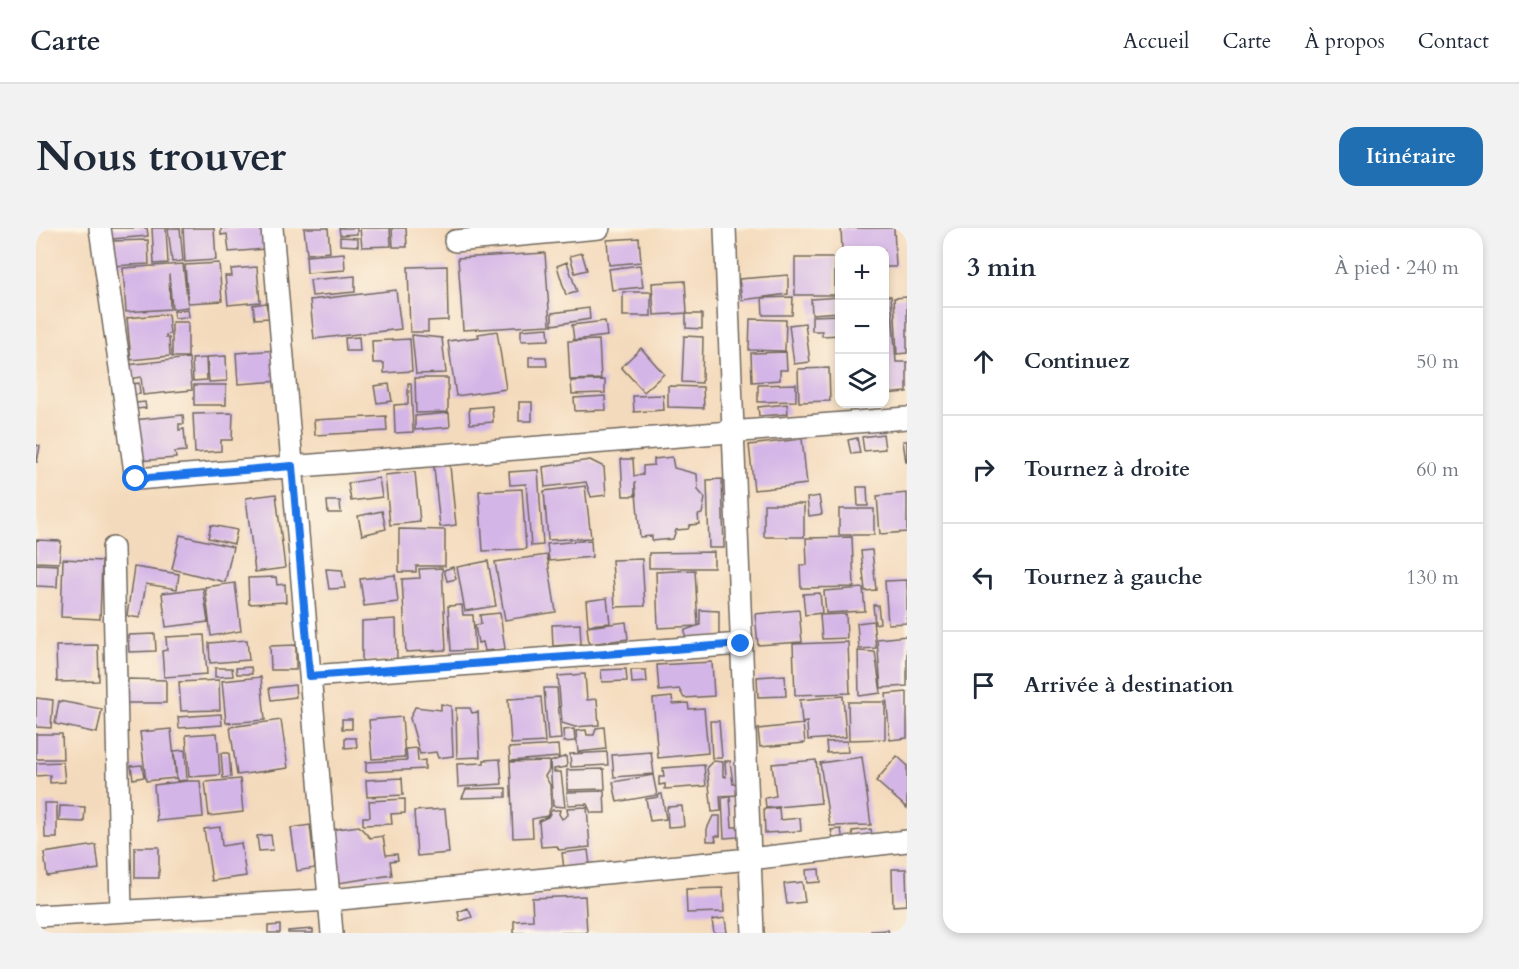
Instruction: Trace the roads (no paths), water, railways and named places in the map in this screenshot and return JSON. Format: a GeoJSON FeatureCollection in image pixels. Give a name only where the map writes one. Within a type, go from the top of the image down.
{"type":"FeatureCollection","features":[{"type":"Feature","properties":{"kind":"street"},"geometry":{"type":"LineString","coordinates":[[100,228],[136,479],[907,418]]}},
{"type":"Feature","properties":{"kind":"street"},"geometry":{"type":"LineString","coordinates":[[272,228],[332,933]]}},
{"type":"Feature","properties":{"kind":"street"},"geometry":{"type":"LineString","coordinates":[[455,241],[599,228]]}},
{"type":"Feature","properties":{"kind":"street"},"geometry":{"type":"LineString","coordinates":[[725,228],[753,933]]}},
{"type":"Feature","properties":{"kind":"street"},"geometry":{"type":"LineString","coordinates":[[113,548],[122,911]]}},
{"type":"Feature","properties":{"kind":"street"},"geometry":{"type":"LineString","coordinates":[[310,676],[741,644]]}},
{"type":"Feature","properties":{"kind":"street"},"geometry":{"type":"LineString","coordinates":[[36,916],[330,900],[749,859],[907,841]]}}]}
